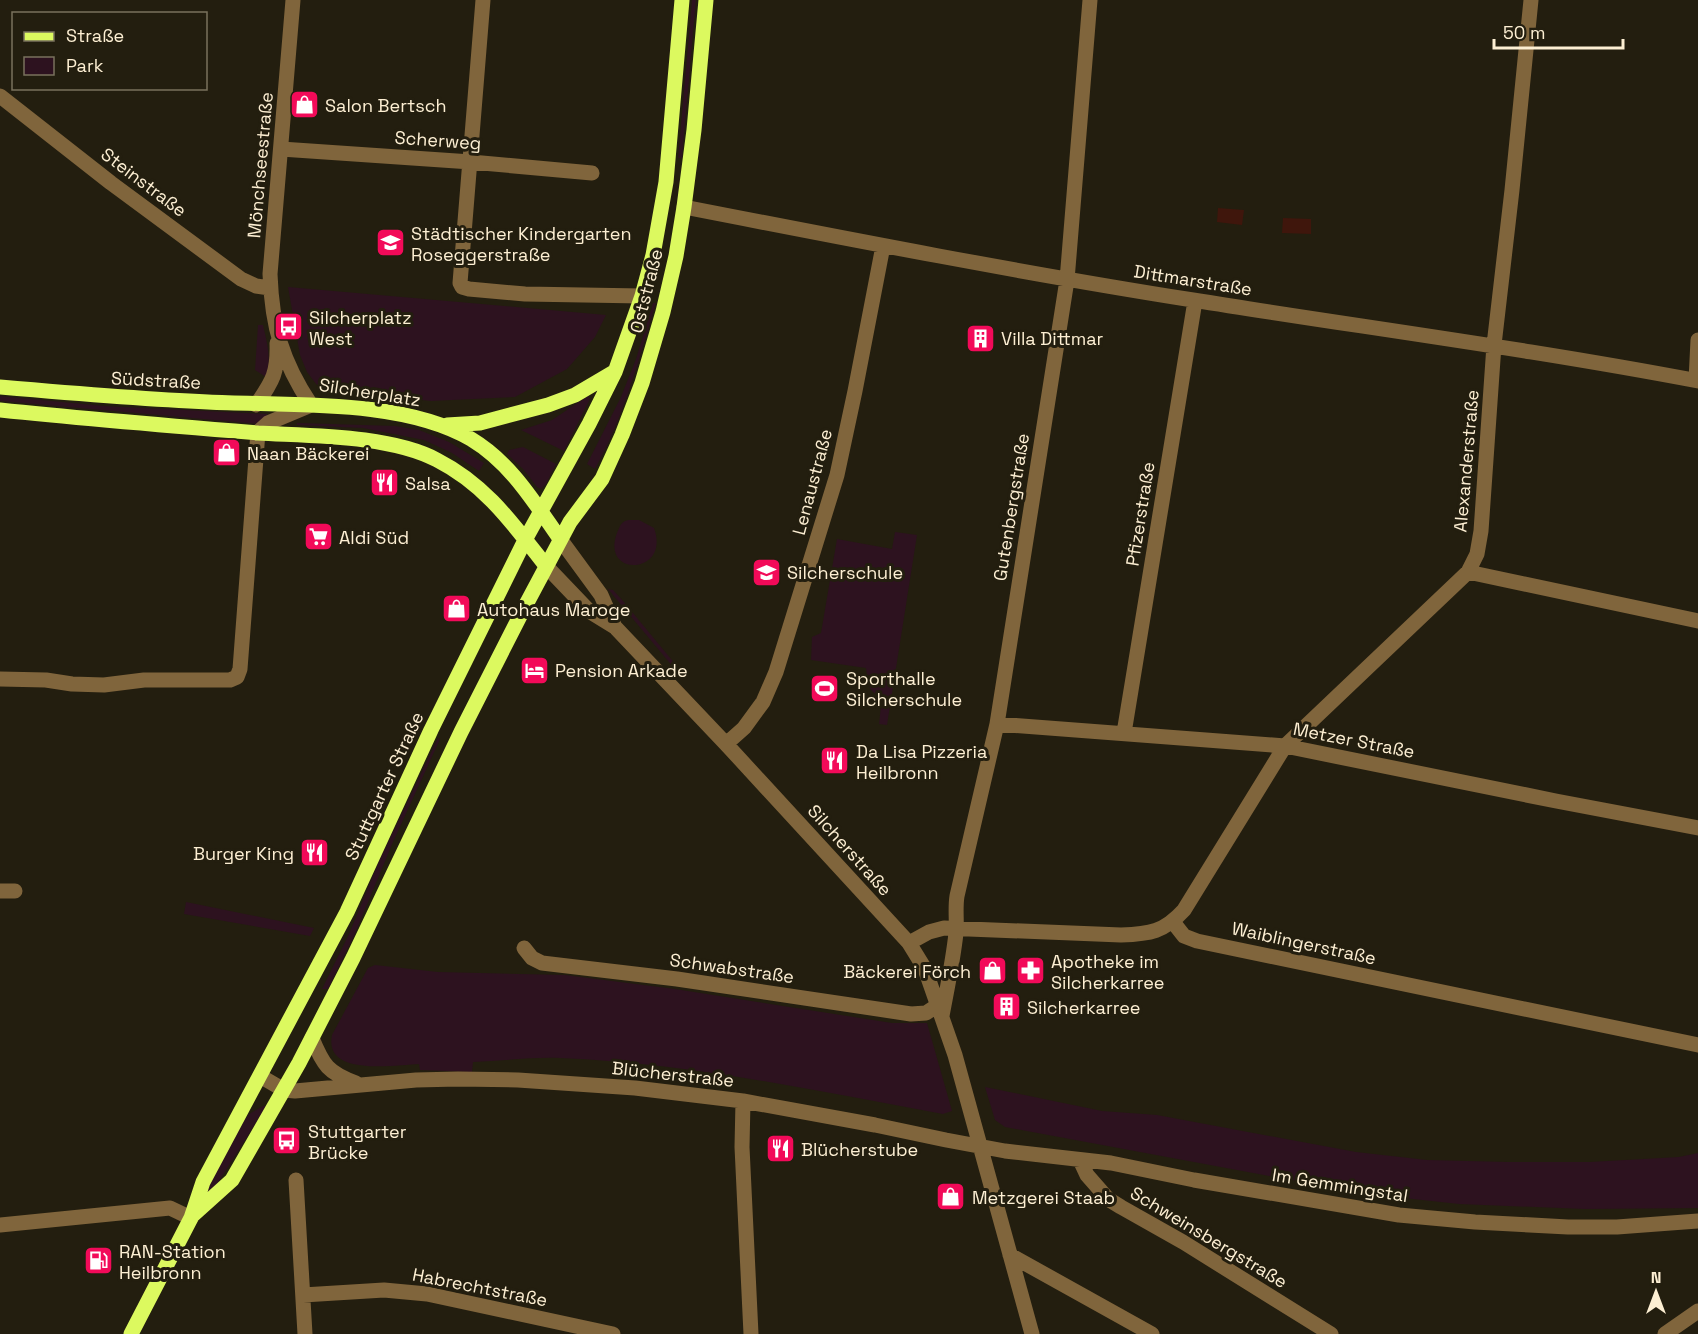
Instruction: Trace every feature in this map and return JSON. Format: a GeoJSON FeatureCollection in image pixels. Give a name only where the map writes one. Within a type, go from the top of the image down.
{"type":"FeatureCollection","features":[{"type":"Feature","properties":{"kind":"main road","name":"Oststraße"},"geometry":{"type":"LineString","coordinates":[[615,372],[642,296],[653,255],[666,182],[682,0]]}},
{"type":"Feature","properties":{"kind":"main road","name":"Oststraße"},"geometry":{"type":"LineString","coordinates":[[546,566],[570,522],[602,479],[642,383],[663,312],[684,207],[694,130],[706,0]]}},
{"type":"Feature","properties":{"kind":"main road"},"geometry":{"type":"LineString","coordinates":[[441,425],[480,423],[548,405],[574,395],[615,372]]}},
{"type":"Feature","properties":{"kind":"main road","name":"Stuttgarter Straße"},"geometry":{"type":"LineString","coordinates":[[131,1334],[191,1218],[203,1182],[347,912],[430,730],[525,540],[615,372]]}},
{"type":"Feature","properties":{"kind":"main road","name":"Südstraße"},"geometry":{"type":"LineString","coordinates":[[0,387],[102,396],[256,405],[310,405]]}},
{"type":"Feature","properties":{"kind":"main road","name":"Silcherplatz"},"geometry":{"type":"LineString","coordinates":[[310,405],[398,413],[441,425],[471,439],[496,456],[515,475],[541,512]]}},
{"type":"Feature","properties":{"kind":"main road"},"geometry":{"type":"LineString","coordinates":[[0,410],[344,438],[411,450],[436,459],[486,493],[510,519],[546,566]]}},
{"type":"Feature","properties":{"kind":"main road"},"geometry":{"type":"LineString","coordinates":[[541,512],[560,540]]}},
{"type":"Feature","properties":{"kind":"main road","name":"Stuttgarter Straße"},"geometry":{"type":"LineString","coordinates":[[191,1218],[232,1180],[295,1071],[350,963],[461,732],[546,566]]}},
{"type":"Feature","properties":{"kind":"street","name":"Mönchseestraße"},"geometry":{"type":"LineString","coordinates":[[277,334],[270,274],[293,0]]}},
{"type":"Feature","properties":{"kind":"street"},"geometry":{"type":"LineString","coordinates":[[483,0],[460,283],[462,287],[525,294],[642,296]]}},
{"type":"Feature","properties":{"kind":"street","name":"Gutenbergstraße"},"geometry":{"type":"LineString","coordinates":[[940,1011],[953,959],[957,896],[997,724],[1067,280],[1090,0]]}},
{"type":"Feature","properties":{"kind":"street","name":"Alexanderstraße"},"geometry":{"type":"LineString","coordinates":[[1173,922],[1184,910],[1286,746],[1468,572],[1477,554],[1481,531],[1494,345],[1531,0]]}},
{"type":"Feature","properties":{"kind":"street","name":"Steinstraße"},"geometry":{"type":"LineString","coordinates":[[0,96],[111,183],[241,279],[256,286],[270,288]]}},
{"type":"Feature","properties":{"kind":"street","name":"Scherweg"},"geometry":{"type":"LineString","coordinates":[[281,149],[592,172]]}},
{"type":"Feature","properties":{"kind":"street","name":"Dittmarstraße"},"geometry":{"type":"LineString","coordinates":[[684,207],[1067,280],[1494,345],[1697,380]]}},
{"type":"Feature","properties":{"kind":"street","name":"Lenaustraße"},"geometry":{"type":"LineString","coordinates":[[726,744],[744,728],[763,702],[779,662],[837,475],[883,246]]}},
{"type":"Feature","properties":{"kind":"street","name":"Pfizerstraße"},"geometry":{"type":"LineString","coordinates":[[1124,733],[1195,301]]}},
{"type":"Feature","properties":{"kind":"street"},"geometry":{"type":"LineString","coordinates":[[256,405],[275,374],[277,334]]}},
{"type":"Feature","properties":{"kind":"street","name":"Silcherplatz"},"geometry":{"type":"LineString","coordinates":[[277,334],[296,383],[310,405]]}},
{"type":"Feature","properties":{"kind":"street"},"geometry":{"type":"LineString","coordinates":[[1697,380],[1698,340]]}},
{"type":"Feature","properties":{"kind":"street"},"geometry":{"type":"LineString","coordinates":[[0,679],[104,685],[144,680],[230,680],[237,677],[240,669],[258,432],[268,423],[310,405]]}},
{"type":"Feature","properties":{"kind":"street","name":"Silcherstraße"},"geometry":{"type":"LineString","coordinates":[[560,540],[601,595],[615,627]]}},
{"type":"Feature","properties":{"kind":"street","name":"Silcherstraße"},"geometry":{"type":"LineString","coordinates":[[546,566],[589,611],[615,627],[909,943],[925,969],[955,1055],[1032,1334]]}},
{"type":"Feature","properties":{"kind":"street"},"geometry":{"type":"LineString","coordinates":[[1468,572],[1698,621]]}},
{"type":"Feature","properties":{"kind":"street","name":"Metzer Straße"},"geometry":{"type":"LineString","coordinates":[[997,724],[1286,746],[1698,828]]}},
{"type":"Feature","properties":{"kind":"street"},"geometry":{"type":"LineString","coordinates":[[909,943],[929,932],[944,928],[1121,935],[1144,934],[1161,929],[1173,922]]}},
{"type":"Feature","properties":{"kind":"street","name":"Waiblingerstraße"},"geometry":{"type":"LineString","coordinates":[[1173,922],[1184,936],[1197,941],[1698,1045]]}},
{"type":"Feature","properties":{"kind":"street","name":"Schwabstraße"},"geometry":{"type":"LineString","coordinates":[[524,948],[532,958],[542,963],[911,1014],[940,1011]]}},
{"type":"Feature","properties":{"kind":"street","name":"Blücherstraße"},"geometry":{"type":"LineString","coordinates":[[312,1038],[323,1063],[339,1077],[359,1084]]}},
{"type":"Feature","properties":{"kind":"street"},"geometry":{"type":"LineString","coordinates":[[262,1073],[284,1090]]}},
{"type":"Feature","properties":{"kind":"street","name":"Blücherstraße"},"geometry":{"type":"LineString","coordinates":[[284,1090],[458,1078],[635,1088],[743,1101],[979,1146]]}},
{"type":"Feature","properties":{"kind":"street"},"geometry":{"type":"LineString","coordinates":[[743,1101],[742,1147],[751,1334]]}},
{"type":"Feature","properties":{"kind":"street","name":"Im Gemmingstal"},"geometry":{"type":"LineString","coordinates":[[979,1146],[1111,1163],[1216,1184],[1399,1215],[1568,1227],[1617,1227],[1698,1221]]}},
{"type":"Feature","properties":{"kind":"street","name":"Schweinsbergstraße"},"geometry":{"type":"LineString","coordinates":[[1080,1160],[1087,1175],[1108,1199],[1183,1242],[1331,1334]]}},
{"type":"Feature","properties":{"kind":"street"},"geometry":{"type":"LineString","coordinates":[[296,1179],[305,1334]]}},
{"type":"Feature","properties":{"kind":"street"},"geometry":{"type":"LineString","coordinates":[[0,1225],[170,1208],[191,1218]]}},
{"type":"Feature","properties":{"kind":"street"},"geometry":{"type":"LineString","coordinates":[[1010,1255],[1152,1334]]}},
{"type":"Feature","properties":{"kind":"street","name":"Habrechtstraße"},"geometry":{"type":"LineString","coordinates":[[303,1294],[384,1290],[427,1294],[613,1334]]}},
{"type":"Feature","properties":{"kind":"street"},"geometry":{"type":"LineString","coordinates":[[1665,1334],[1698,1311]]}},
{"type":"Feature","properties":{"kind":"green space"},"geometry":{"type":"Polygon","coordinates":[[[692,0],[696,0],[682,158],[678,158],[692,0]]]}},
{"type":"Feature","properties":{"kind":"green space"},"geometry":{"type":"Polygon","coordinates":[[[288,287],[606,315],[595,337],[567,369],[515,397],[431,401],[320,389],[307,372],[300,355],[288,287]]]}},
{"type":"Feature","properties":{"kind":"green space"},"geometry":{"type":"Polygon","coordinates":[[[653,303],[656,303],[630,388],[595,469],[587,464],[621,397],[636,359],[653,303]]]}},
{"type":"Feature","properties":{"kind":"green space"},"geometry":{"type":"Polygon","coordinates":[[[258,325],[263,325],[269,357],[266,377],[255,370],[258,325]]]}},
{"type":"Feature","properties":{"kind":"green space"},"geometry":{"type":"Polygon","coordinates":[[[0,396],[104,406],[267,414],[267,417],[259,424],[0,401],[0,396]]]}},
{"type":"Feature","properties":{"kind":"green space"},"geometry":{"type":"Polygon","coordinates":[[[588,396],[590,399],[564,451],[521,430],[552,420],[588,396]]]}},
{"type":"Feature","properties":{"kind":"green space"},"geometry":{"type":"Polygon","coordinates":[[[297,423],[395,426],[419,430],[449,442],[484,463],[479,471],[452,453],[424,440],[363,428],[297,425],[297,423]]]}},
{"type":"Feature","properties":{"kind":"green space"},"geometry":{"type":"Polygon","coordinates":[[[523,447],[556,464],[541,489],[507,454],[509,450],[523,447]]]}},
{"type":"Feature","properties":{"kind":"green space"},"geometry":{"type":"Polygon","coordinates":[[[639,520],[654,528],[657,544],[653,555],[645,562],[636,565],[626,564],[618,558],[614,548],[620,526],[624,521],[639,520]]]}},
{"type":"Feature","properties":{"kind":"green space"},"geometry":{"type":"Polygon","coordinates":[[[895,532],[917,535],[887,725],[879,724],[882,697],[871,689],[866,668],[811,660],[812,637],[821,633],[837,539],[892,549],[895,532]]]}},
{"type":"Feature","properties":{"kind":"green space"},"geometry":{"type":"Polygon","coordinates":[[[608,589],[613,590],[623,601],[685,676],[684,680],[608,589]]]}},
{"type":"Feature","properties":{"kind":"green space"},"geometry":{"type":"Polygon","coordinates":[[[438,738],[440,739],[393,842],[354,936],[328,989],[322,989],[349,934],[379,861],[438,738]]]}},
{"type":"Feature","properties":{"kind":"green space"},"geometry":{"type":"Polygon","coordinates":[[[186,902],[314,928],[310,936],[184,914],[186,902]]]}},
{"type":"Feature","properties":{"kind":"green space"},"geometry":{"type":"Polygon","coordinates":[[[375,965],[438,972],[565,975],[675,989],[892,1023],[927,1023],[952,1111],[943,1114],[752,1079],[608,1061],[549,1058],[473,1062],[472,1072],[420,1070],[419,1064],[364,1066],[350,1063],[339,1057],[332,1048],[332,1035],[368,968],[375,965]]]}},
{"type":"Feature","properties":{"kind":"green space"},"geometry":{"type":"Polygon","coordinates":[[[985,1087],[1102,1111],[1157,1115],[1356,1152],[1427,1160],[1590,1162],[1679,1157],[1698,1153],[1698,1208],[1585,1209],[1459,1204],[1367,1194],[1005,1127],[995,1120],[985,1087]]]}},
{"type":"Feature","properties":{"kind":"green space"},"geometry":{"type":"Polygon","coordinates":[[[265,1106],[264,1110],[214,1189],[204,1197],[202,1192],[241,1125],[249,1114],[265,1106]]]}},
{"type":"Feature","properties":{"kind":"shaded area"},"geometry":{"type":"Polygon","coordinates":[[[1218,208],[1244,210],[1242,225],[1217,222],[1218,208]]]}},
{"type":"Feature","properties":{"kind":"shaded area"},"geometry":{"type":"Polygon","coordinates":[[[1283,218],[1311,219],[1311,234],[1282,233],[1283,218]]]}},
{"type":"Feature","properties":{"kind":"place","name":"Salon Bertsch"},"geometry":{"type":"Point","coordinates":[304,105]}},
{"type":"Feature","properties":{"kind":"place","name":"Städtischer Kindergarten Roseggerstraße"},"geometry":{"type":"Point","coordinates":[390,243]}},
{"type":"Feature","properties":{"kind":"place","name":"Silcherplatz West"},"geometry":{"type":"Point","coordinates":[288,327]}},
{"type":"Feature","properties":{"kind":"place","name":"Villa Dittmar"},"geometry":{"type":"Point","coordinates":[980,338]}},
{"type":"Feature","properties":{"kind":"place","name":"Naan Bäckerei"},"geometry":{"type":"Point","coordinates":[226,453]}},
{"type":"Feature","properties":{"kind":"place","name":"Salsa"},"geometry":{"type":"Point","coordinates":[384,483]}},
{"type":"Feature","properties":{"kind":"place","name":"Aldi Süd"},"geometry":{"type":"Point","coordinates":[318,537]}},
{"type":"Feature","properties":{"kind":"place","name":"Silcherschule"},"geometry":{"type":"Point","coordinates":[766,572]}},
{"type":"Feature","properties":{"kind":"place","name":"Autohaus Maroge"},"geometry":{"type":"Point","coordinates":[456,609]}},
{"type":"Feature","properties":{"kind":"place","name":"Pension Arkade"},"geometry":{"type":"Point","coordinates":[534,670]}},
{"type":"Feature","properties":{"kind":"place","name":"Sporthalle Silcherschule"},"geometry":{"type":"Point","coordinates":[825,688]}},
{"type":"Feature","properties":{"kind":"place","name":"Da Lisa Pizzeria Heilbronn"},"geometry":{"type":"Point","coordinates":[835,761]}},
{"type":"Feature","properties":{"kind":"place","name":"Burger King"},"geometry":{"type":"Point","coordinates":[315,853]}},
{"type":"Feature","properties":{"kind":"place","name":"Bäckerei Förch"},"geometry":{"type":"Point","coordinates":[992,971]}},
{"type":"Feature","properties":{"kind":"place","name":"Apotheke im Silcherkarree"},"geometry":{"type":"Point","coordinates":[1030,971]}},
{"type":"Feature","properties":{"kind":"place","name":"Silcherkarree"},"geometry":{"type":"Point","coordinates":[1006,1007]}},
{"type":"Feature","properties":{"kind":"place","name":"Stuttgarter Brücke"},"geometry":{"type":"Point","coordinates":[287,1141]}},
{"type":"Feature","properties":{"kind":"place","name":"Blücherstube"},"geometry":{"type":"Point","coordinates":[780,1149]}},
{"type":"Feature","properties":{"kind":"place","name":"Metzgerei Staab"},"geometry":{"type":"Point","coordinates":[951,1197]}},
{"type":"Feature","properties":{"kind":"place","name":"RAN-Station Heilbronn"},"geometry":{"type":"Point","coordinates":[98,1261]}}]}
